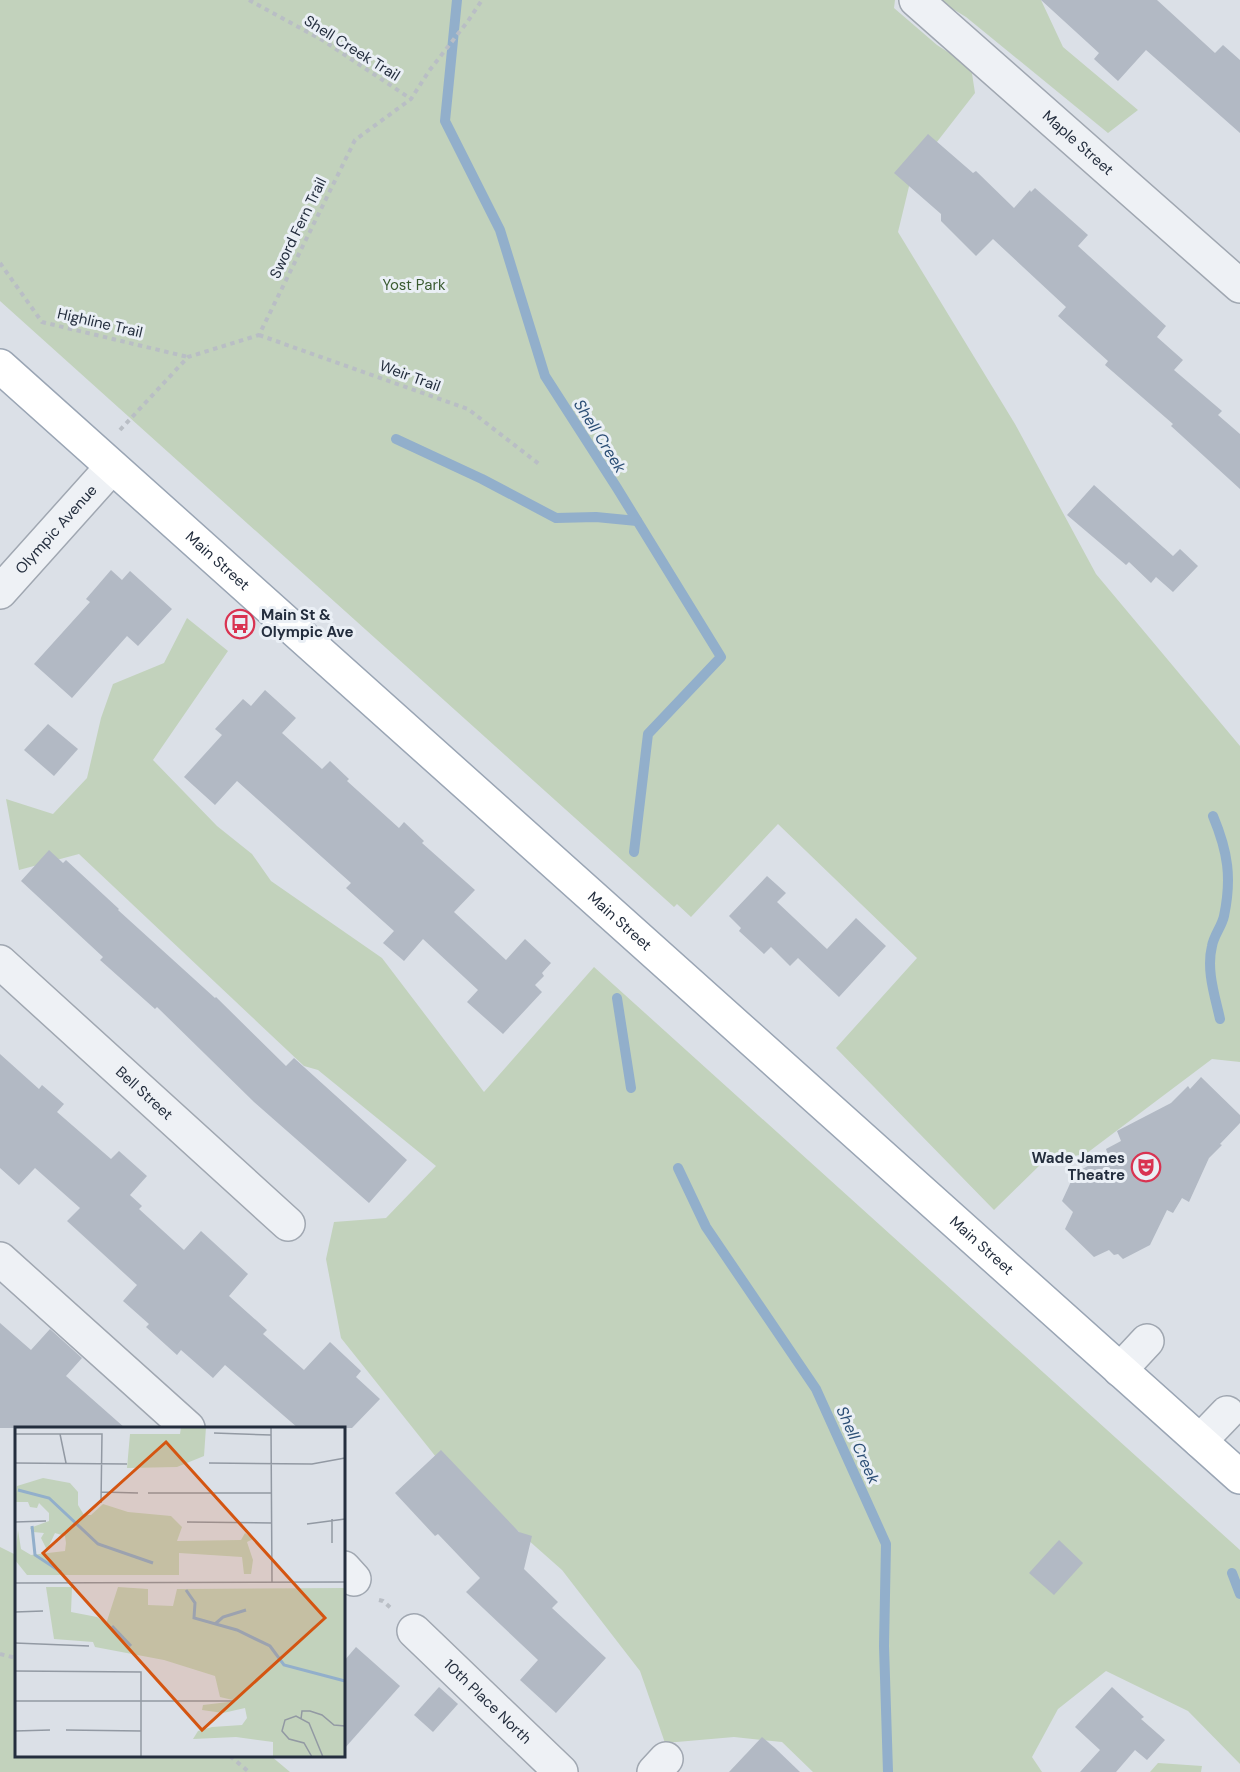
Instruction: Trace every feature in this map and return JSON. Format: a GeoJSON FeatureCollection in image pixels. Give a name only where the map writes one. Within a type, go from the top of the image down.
{"type":"FeatureCollection","features":[{"type":"Feature","properties":{"kind":"main road","name":"Main Street"},"geometry":{"type":"LineString","coordinates":[[0,366],[1240,1477]]}},
{"type":"Feature","properties":{"kind":"street","name":"Maple Street"},"geometry":{"type":"LineString","coordinates":[[916,0],[1240,286]]}},
{"type":"Feature","properties":{"kind":"street","name":"Olympic Avenue"},"geometry":{"type":"LineString","coordinates":[[0,592],[112,467]]}},
{"type":"Feature","properties":{"kind":"street","name":"Bell Street"},"geometry":{"type":"LineString","coordinates":[[0,962],[288,1224]]}},
{"type":"Feature","properties":{"kind":"street"},"geometry":{"type":"LineString","coordinates":[[0,1259],[187,1427]]}},
{"type":"Feature","properties":{"kind":"street"},"geometry":{"type":"LineString","coordinates":[[1120,1370],[1147,1341]]}},
{"type":"Feature","properties":{"kind":"street"},"geometry":{"type":"LineString","coordinates":[[1200,1442],[1227,1413]]}},
{"type":"Feature","properties":{"kind":"street","name":"10th Place North"},"geometry":{"type":"LineString","coordinates":[[414,1631],[561,1772]]}},
{"type":"Feature","properties":{"kind":"path","name":"Shell Creek Trail"},"geometry":{"type":"LineString","coordinates":[[249,0],[324,41],[411,99]]}},
{"type":"Feature","properties":{"kind":"path","name":"Sword Fern Trail"},"geometry":{"type":"LineString","coordinates":[[259,335],[355,140],[411,99],[482,0]]}},
{"type":"Feature","properties":{"kind":"path","name":"Highline Trail"},"geometry":{"type":"LineString","coordinates":[[0,263],[42,322],[188,357]]}},
{"type":"Feature","properties":{"kind":"path"},"geometry":{"type":"LineString","coordinates":[[115,435],[188,357],[259,335]]}},
{"type":"Feature","properties":{"kind":"path","name":"Weir Trail"},"geometry":{"type":"LineString","coordinates":[[259,335],[468,409],[540,464]]}},
{"type":"Feature","properties":{"kind":"path"},"geometry":{"type":"LineString","coordinates":[[0,1654],[15,1658]]}},
{"type":"Feature","properties":{"kind":"path"},"geometry":{"type":"LineString","coordinates":[[232,1757],[249,1772]]}},
{"type":"Feature","properties":{"kind":"green space","name":"Yost Park"},"geometry":{"type":"Polygon","coordinates":[[[0,0],[895,0],[894,8],[937,45],[971,67],[975,93],[912,174],[898,232],[1015,424],[1096,574],[1240,746],[1240,1062],[1212,1059],[1087,1153],[1041,1164],[994,1210],[836,1048],[917,958],[778,824],[691,917],[677,904],[674,907],[0,301],[0,0]]]}},
{"type":"Feature","properties":{"kind":"green space"},"geometry":{"type":"Polygon","coordinates":[[[938,0],[1041,0],[1063,47],[1138,110],[1108,133],[966,17],[938,0]]]}},
{"type":"Feature","properties":{"kind":"green space"},"geometry":{"type":"Polygon","coordinates":[[[187,618],[228,651],[153,760],[217,826],[252,854],[271,881],[382,958],[484,1092],[594,967],[1240,1550],[1240,1764],[1188,1711],[1106,1671],[1058,1709],[1032,1757],[1042,1772],[813,1772],[782,1742],[734,1737],[665,1743],[640,1671],[562,1570],[440,1462],[341,1338],[326,1259],[334,1222],[386,1218],[436,1166],[318,1070],[304,1066],[79,854],[19,870],[6,799],[53,814],[87,778],[101,718],[113,684],[164,663],[187,618]]]}},
{"type":"Feature","properties":{"kind":"green space"},"geometry":{"type":"Polygon","coordinates":[[[0,1547],[15,1554],[15,1757],[272,1757],[290,1772],[0,1772],[0,1547]]]}},
{"type":"Feature","properties":{"kind":"green space"},"geometry":{"type":"Polygon","coordinates":[[[1158,1763],[1202,1766],[1201,1772],[1150,1772],[1158,1763]]]}},
{"type":"Feature","properties":{"kind":"building"},"geometry":{"type":"Polygon","coordinates":[[[1041,0],[1157,0],[1215,53],[1223,45],[1240,60],[1240,133],[1146,50],[1118,81],[1094,59],[1099,53],[1041,0]]]}},
{"type":"Feature","properties":{"kind":"building"},"geometry":{"type":"Polygon","coordinates":[[[928,134],[973,173],[976,171],[1014,208],[1030,190],[1031,192],[1035,188],[1088,235],[1078,246],[1166,326],[1157,337],[1183,360],[1174,370],[1222,411],[1218,415],[1240,434],[1240,489],[1171,426],[1173,424],[1105,365],[1108,361],[1058,316],[1066,307],[993,239],[976,256],[941,221],[941,214],[894,173],[928,134]]]}},
{"type":"Feature","properties":{"kind":"building"},"geometry":{"type":"Polygon","coordinates":[[[1094,485],[1173,556],[1180,549],[1198,566],[1173,592],[1156,577],[1151,583],[1129,562],[1126,565],[1067,515],[1094,485]]]}},
{"type":"Feature","properties":{"kind":"building"},"geometry":{"type":"Polygon","coordinates":[[[111,570],[122,580],[130,571],[172,609],[138,646],[127,636],[72,698],[34,664],[90,602],[86,599],[111,570]]]}},
{"type":"Feature","properties":{"kind":"building"},"geometry":{"type":"Polygon","coordinates":[[[265,690],[296,718],[282,733],[322,769],[330,761],[349,779],[347,781],[399,828],[404,822],[424,841],[422,843],[475,890],[454,912],[506,960],[525,939],[551,963],[542,973],[544,976],[535,985],[542,992],[503,1034],[467,1002],[478,990],[423,939],[404,961],[383,943],[394,931],[346,888],[351,883],[237,781],[215,805],[184,777],[222,735],[215,729],[243,699],[251,706],[265,690]]]}},
{"type":"Feature","properties":{"kind":"building"},"geometry":{"type":"Polygon","coordinates":[[[48,724],[78,749],[54,776],[24,750],[48,724]]]}},
{"type":"Feature","properties":{"kind":"building"},"geometry":{"type":"Polygon","coordinates":[[[49,850],[63,863],[66,860],[118,910],[216,997],[286,1066],[294,1058],[407,1160],[369,1203],[254,1102],[157,1007],[155,1009],[100,960],[103,957],[21,881],[49,850]]]}},
{"type":"Feature","properties":{"kind":"building"},"geometry":{"type":"Polygon","coordinates":[[[767,876],[786,893],[777,902],[827,949],[856,918],[886,946],[839,997],[798,958],[790,966],[771,947],[764,954],[739,931],[741,928],[729,916],[767,876]]]}},
{"type":"Feature","properties":{"kind":"building"},"geometry":{"type":"Polygon","coordinates":[[[0,1054],[39,1089],[42,1085],[64,1104],[57,1112],[111,1159],[119,1151],[147,1176],[130,1195],[142,1206],[139,1209],[184,1250],[201,1231],[248,1274],[229,1296],[267,1330],[263,1334],[304,1370],[330,1342],[361,1371],[356,1377],[380,1399],[352,1428],[297,1427],[225,1365],[213,1378],[181,1350],[177,1355],[146,1327],[149,1324],[123,1301],[137,1285],[67,1221],[80,1208],[35,1168],[19,1185],[0,1168],[0,1054]]]}},
{"type":"Feature","properties":{"kind":"building","name":"Wade James Theatre"},"geometry":{"type":"Polygon","coordinates":[[[1201,1077],[1240,1115],[1240,1123],[1209,1158],[1189,1202],[1182,1198],[1173,1213],[1167,1210],[1150,1245],[1123,1259],[1109,1250],[1094,1257],[1065,1229],[1073,1212],[1062,1201],[1075,1173],[1108,1155],[1106,1149],[1121,1141],[1117,1131],[1171,1103],[1188,1086],[1190,1089],[1201,1077]]]}},
{"type":"Feature","properties":{"kind":"building"},"geometry":{"type":"Polygon","coordinates":[[[0,1323],[31,1350],[50,1329],[82,1358],[66,1376],[124,1427],[15,1427],[0,1428],[0,1323]]]}},
{"type":"Feature","properties":{"kind":"building"},"geometry":{"type":"Polygon","coordinates":[[[441,1450],[519,1532],[532,1536],[524,1569],[558,1602],[552,1608],[606,1658],[556,1713],[520,1680],[538,1660],[466,1592],[480,1578],[438,1534],[435,1536],[395,1493],[441,1450]]]}},
{"type":"Feature","properties":{"kind":"building"},"geometry":{"type":"Polygon","coordinates":[[[1059,1540],[1083,1563],[1054,1595],[1029,1573],[1059,1540]]]}},
{"type":"Feature","properties":{"kind":"building"},"geometry":{"type":"Polygon","coordinates":[[[356,1647],[400,1686],[345,1748],[345,1660],[356,1647]]]}},
{"type":"Feature","properties":{"kind":"building"},"geometry":{"type":"Polygon","coordinates":[[[439,1687],[458,1704],[433,1732],[414,1715],[439,1687]]]}},
{"type":"Feature","properties":{"kind":"building"},"geometry":{"type":"Polygon","coordinates":[[[1112,1687],[1144,1717],[1141,1719],[1165,1740],[1147,1760],[1135,1750],[1116,1772],[1080,1772],[1100,1750],[1075,1727],[1112,1687]]]}},
{"type":"Feature","properties":{"kind":"building"},"geometry":{"type":"Polygon","coordinates":[[[762,1737],[775,1748],[800,1772],[729,1772],[762,1737]]]}},
{"type":"Feature","properties":{"kind":"waterway","name":"Shell Creek"},"geometry":{"type":"LineString","coordinates":[[457,0],[445,121],[500,230],[545,376],[721,657],[648,734],[634,852]]}},
{"type":"Feature","properties":{"kind":"waterway"},"geometry":{"type":"LineString","coordinates":[[396,439],[482,479],[556,518],[596,517],[637,521]]}},
{"type":"Feature","properties":{"kind":"waterway"},"geometry":{"type":"LineString","coordinates":[[1213,816],[1225,853],[1228,877],[1224,916],[1210,955],[1212,983],[1220,1019]]}},
{"type":"Feature","properties":{"kind":"waterway","name":"Shell Creek"},"geometry":{"type":"LineString","coordinates":[[617,998],[631,1088]]}},
{"type":"Feature","properties":{"kind":"waterway","name":"Shell Creek"},"geometry":{"type":"LineString","coordinates":[[678,1168],[706,1227],[816,1389],[886,1544],[884,1646],[888,1772]]}},
{"type":"Feature","properties":{"kind":"waterway"},"geometry":{"type":"LineString","coordinates":[[1232,1573],[1240,1594]]}},
{"type":"Feature","properties":{"kind":"place","name":"Main St & Olympic Ave"},"geometry":{"type":"Point","coordinates":[240,624]}},
{"type":"Feature","properties":{"kind":"place","name":"Wade James Theatre"},"geometry":{"type":"Point","coordinates":[1146,1167]}}]}
